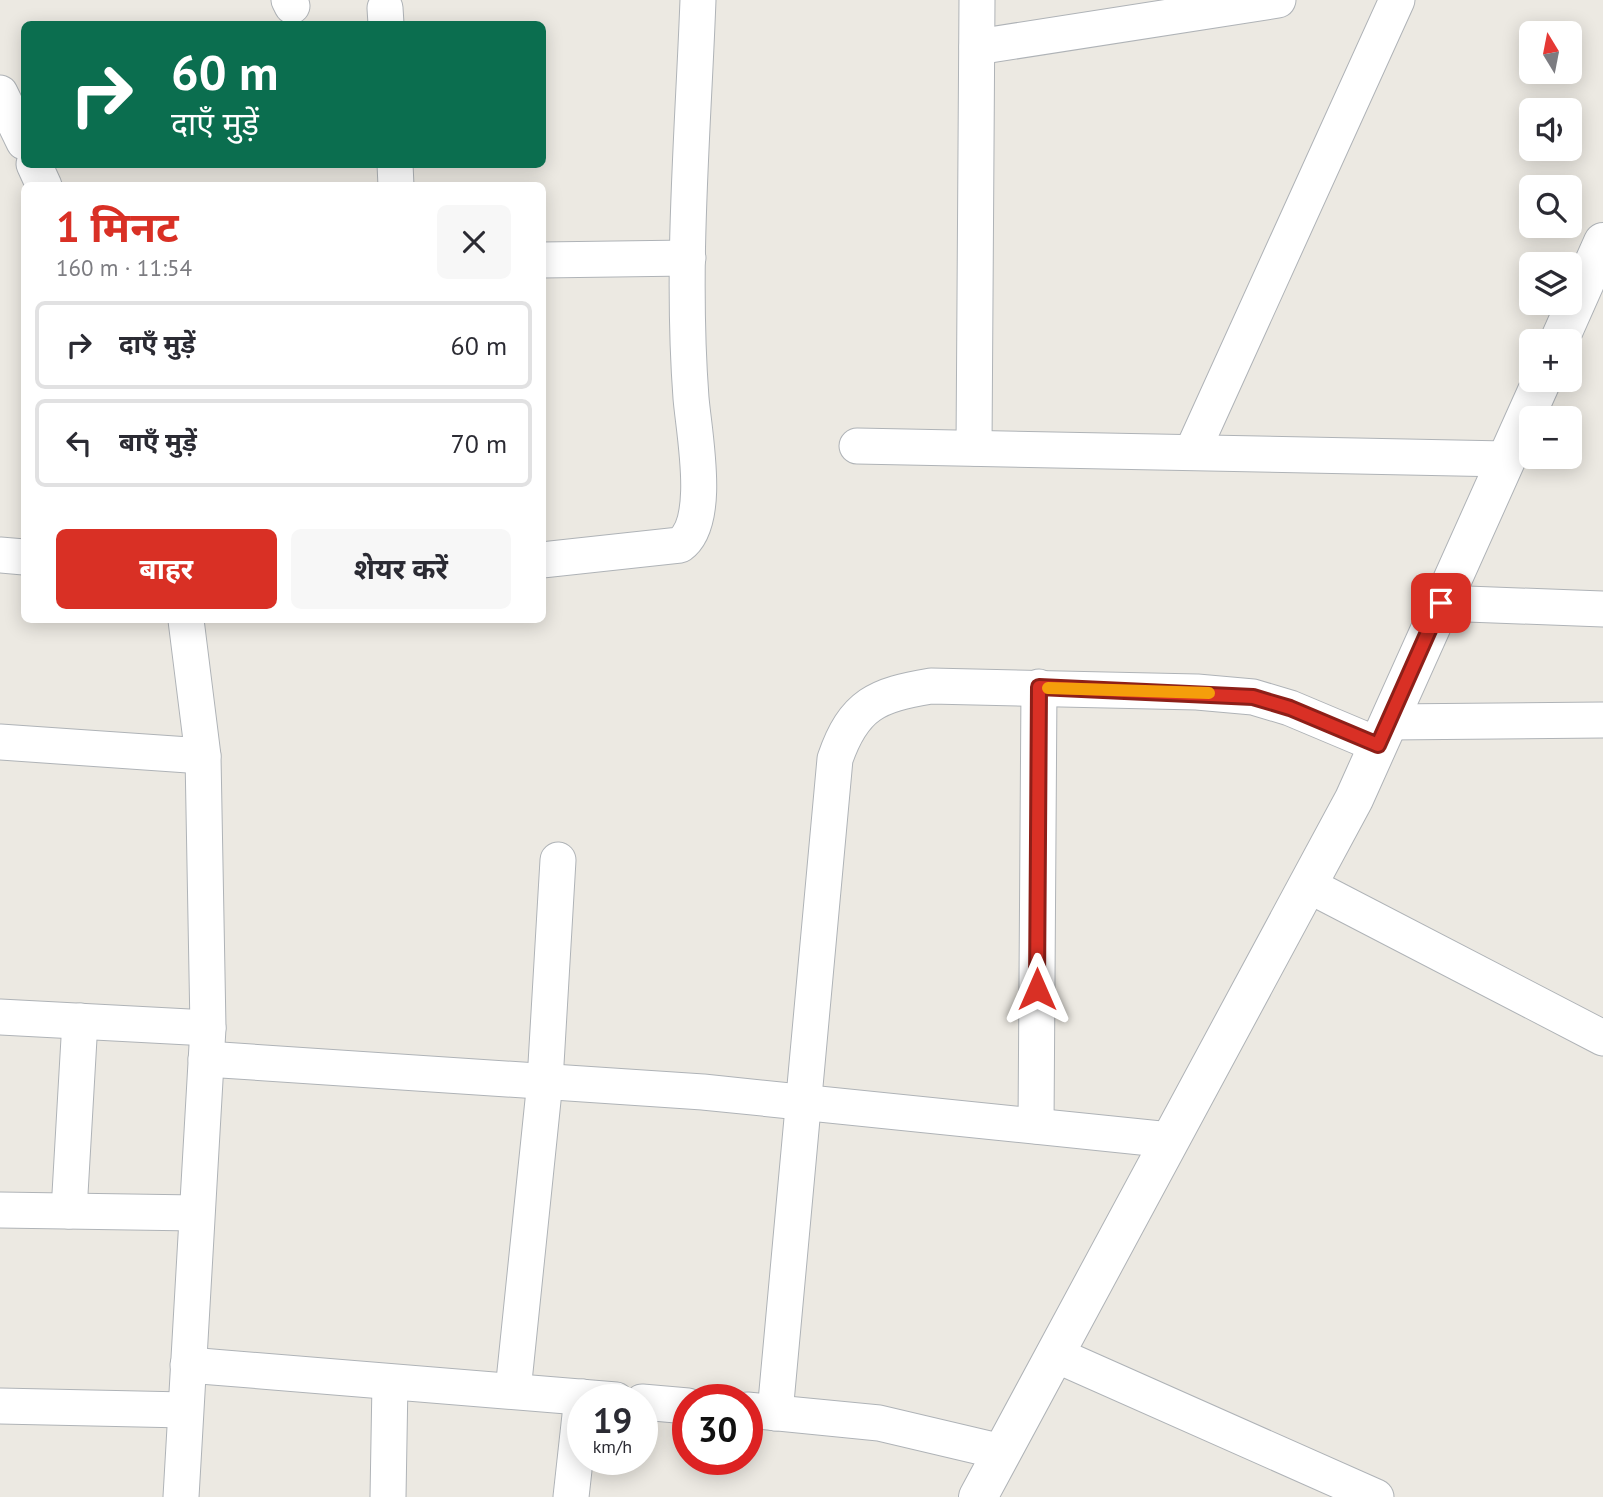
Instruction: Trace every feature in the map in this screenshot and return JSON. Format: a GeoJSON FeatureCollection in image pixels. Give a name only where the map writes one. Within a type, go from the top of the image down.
{"type":"FeatureCollection","features":[{"type":"Feature","properties":{"kind":"street"},"geometry":{"type":"LineString","coordinates":[[546,559],[680,545],[690,538],[697,521],[698,492],[687,342],[698,0]]}},
{"type":"Feature","properties":{"kind":"street"},"geometry":{"type":"LineString","coordinates":[[974,448],[977,0]]}},
{"type":"Feature","properties":{"kind":"street"},"geometry":{"type":"LineString","coordinates":[[977,47],[1278,0]]}},
{"type":"Feature","properties":{"kind":"street"},"geometry":{"type":"LineString","coordinates":[[1192,452],[1397,0]]}},
{"type":"Feature","properties":{"kind":"street"},"geometry":{"type":"LineString","coordinates":[[0,93],[21,136]]}},
{"type":"Feature","properties":{"kind":"street"},"geometry":{"type":"LineString","coordinates":[[1564,329],[1603,242]]}},
{"type":"Feature","properties":{"kind":"street"},"geometry":{"type":"LineString","coordinates":[[546,260],[688,258]]}},
{"type":"Feature","properties":{"kind":"street"},"geometry":{"type":"LineString","coordinates":[[978,1497],[1354,799],[1537,392]]}},
{"type":"Feature","properties":{"kind":"street"},"geometry":{"type":"LineString","coordinates":[[857,446],[1506,459]]}},
{"type":"Feature","properties":{"kind":"street"},"geometry":{"type":"LineString","coordinates":[[0,555],[21,557]]}},
{"type":"Feature","properties":{"kind":"street"},"geometry":{"type":"LineString","coordinates":[[1441,603],[1603,609]]}},
{"type":"Feature","properties":{"kind":"street"},"geometry":{"type":"LineString","coordinates":[[181,1497],[207,1044],[203,757],[186,623]]}},
{"type":"Feature","properties":{"kind":"street"},"geometry":{"type":"LineString","coordinates":[[763,1397],[805,1102],[835,759],[854,718],[872,701],[892,692],[931,685],[1253,697],[1383,733],[1603,720]]}},
{"type":"Feature","properties":{"kind":"street"},"geometry":{"type":"LineString","coordinates":[[1037,1126],[1039,687]]}},
{"type":"Feature","properties":{"kind":"street"},"geometry":{"type":"LineString","coordinates":[[0,742],[203,757]]}},
{"type":"Feature","properties":{"kind":"street"},"geometry":{"type":"LineString","coordinates":[[513,1391],[545,1081],[558,859]]}},
{"type":"Feature","properties":{"kind":"street"},"geometry":{"type":"LineString","coordinates":[[1308,885],[1603,1038]]}},
{"type":"Feature","properties":{"kind":"street"},"geometry":{"type":"LineString","coordinates":[[0,1017],[80,1021],[207,1044],[545,1081],[805,1102],[1170,1140]]}},
{"type":"Feature","properties":{"kind":"street"},"geometry":{"type":"LineString","coordinates":[[69,1211],[80,1021]]}},
{"type":"Feature","properties":{"kind":"street"},"geometry":{"type":"LineString","coordinates":[[0,1210],[196,1213]]}},
{"type":"Feature","properties":{"kind":"street"},"geometry":{"type":"LineString","coordinates":[[1054,1354],[1376,1497]]}},
{"type":"Feature","properties":{"kind":"street"},"geometry":{"type":"LineString","coordinates":[[188,1365],[567,1396]]}},
{"type":"Feature","properties":{"kind":"street"},"geometry":{"type":"LineString","coordinates":[[388,1497],[390,1381]]}},
{"type":"Feature","properties":{"kind":"street"},"geometry":{"type":"LineString","coordinates":[[0,1406],[185,1410]]}},
{"type":"Feature","properties":{"kind":"street"},"geometry":{"type":"LineString","coordinates":[[763,1411],[879,1423],[1002,1452]]}},
{"type":"Feature","properties":{"kind":"street"},"geometry":{"type":"LineString","coordinates":[[571,1497],[577,1475]]}},
{"type":"Feature","properties":{"kind":"slow traffic"},"geometry":{"type":"LineString","coordinates":[[1048,688],[1209,693]]}},
{"type":"Feature","properties":{"kind":"route"},"geometry":{"type":"LineString","coordinates":[[1037,989],[1039,687],[1197,692],[1253,697],[1290,708],[1378,745],[1441,603]]}}]}
